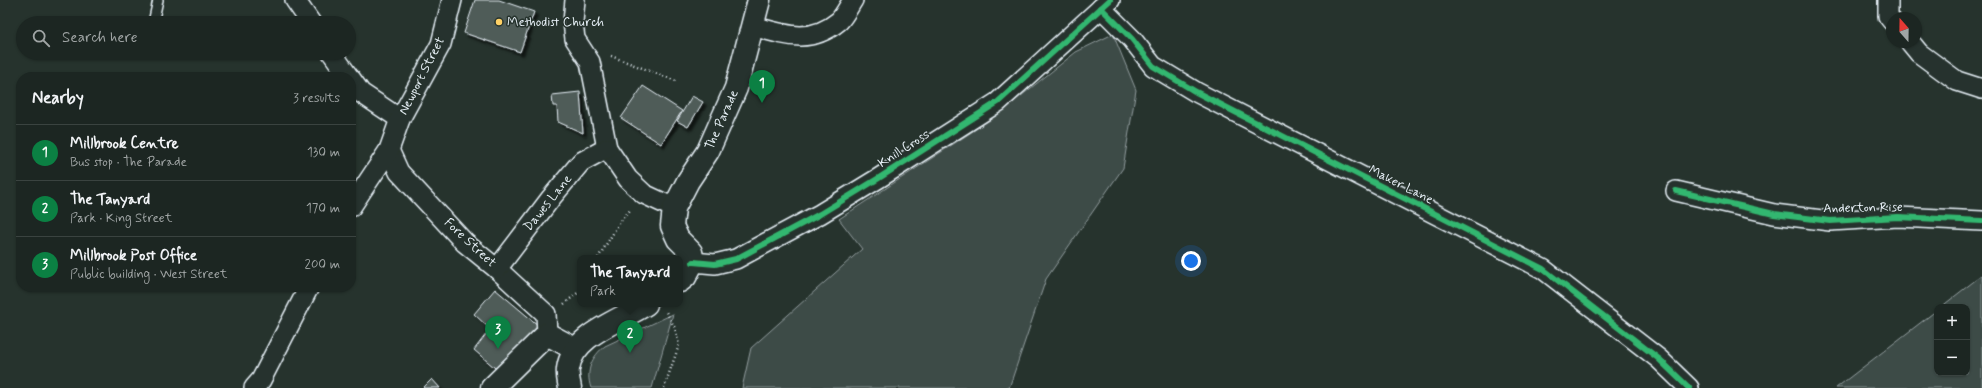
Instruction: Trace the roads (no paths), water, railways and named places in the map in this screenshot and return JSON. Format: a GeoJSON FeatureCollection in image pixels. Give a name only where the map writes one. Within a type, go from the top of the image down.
{"type":"FeatureCollection","features":[{"type":"Feature","properties":{"kind":"street"},"geometry":{"type":"LineString","coordinates":[[295,0],[306,16]]}},
{"type":"Feature","properties":{"kind":"street","name":"Newport Street"},"geometry":{"type":"LineString","coordinates":[[356,200],[389,150],[400,119],[441,44],[452,0]]}},
{"type":"Feature","properties":{"kind":"street"},"geometry":{"type":"LineString","coordinates":[[575,0],[573,22],[575,39],[590,62],[607,148],[628,180],[644,194],[674,208],[672,226],[678,239],[691,252],[693,262],[683,279]]}},
{"type":"Feature","properties":{"kind":"street","name":"The Parade"},"geometry":{"type":"LineString","coordinates":[[674,208],[688,181],[708,151],[736,88],[759,0]]}},
{"type":"Feature","properties":{"kind":"street"},"geometry":{"type":"LineString","coordinates":[[753,26],[794,37],[818,33],[840,20],[853,0]]}},
{"type":"Feature","properties":{"kind":"street"},"geometry":{"type":"LineString","coordinates":[[1888,0],[1888,12]]}},
{"type":"Feature","properties":{"kind":"street","name":"Knill Cross"},"geometry":{"type":"LineString","coordinates":[[693,262],[715,264],[736,258],[820,214],[879,178],[998,102],[1106,4]]}},
{"type":"Feature","properties":{"kind":"street","name":"Maker Lane"},"geometry":{"type":"LineString","coordinates":[[1106,4],[1153,66],[1196,92],[1543,269],[1659,359],[1689,388]]}},
{"type":"Feature","properties":{"kind":"street"},"geometry":{"type":"LineString","coordinates":[[1915,48],[1919,53],[1957,81],[1982,89]]}},
{"type":"Feature","properties":{"kind":"street"},"geometry":{"type":"LineString","coordinates":[[337,60],[346,72]]}},
{"type":"Feature","properties":{"kind":"street"},"geometry":{"type":"LineString","coordinates":[[356,86],[361,93],[400,119]]}},
{"type":"Feature","properties":{"kind":"street","name":"Dawes Lane"},"geometry":{"type":"LineString","coordinates":[[497,268],[581,162],[607,148]]}},
{"type":"Feature","properties":{"kind":"street","name":"Fore Street"},"geometry":{"type":"LineString","coordinates":[[389,150],[399,172],[465,243],[497,268],[546,314],[547,334]]}},
{"type":"Feature","properties":{"kind":"street","name":"Anderton Rise"},"geometry":{"type":"LineString","coordinates":[[1676,191],[1774,214],[1830,221],[1898,217],[1982,221]]}},
{"type":"Feature","properties":{"kind":"street"},"geometry":{"type":"LineString","coordinates":[[254,388],[261,380],[305,292]]}},
{"type":"Feature","properties":{"kind":"street"},"geometry":{"type":"LineString","coordinates":[[570,388],[567,370],[575,349],[587,338],[656,307]]}},
{"type":"Feature","properties":{"kind":"street"},"geometry":{"type":"LineString","coordinates":[[492,388],[547,334],[575,349]]}},
{"type":"Feature","properties":{"kind":"lane"},"geometry":{"type":"LineString","coordinates":[[155,16],[158,0]]}},
{"type":"Feature","properties":{"kind":"place","name":"Methodist Church"},"geometry":{"type":"Point","coordinates":[499,22]}},
{"type":"Feature","properties":{"kind":"place","name":"Millbrook Centre"},"geometry":{"type":"Point","coordinates":[762,103]}},
{"type":"Feature","properties":{"kind":"place","name":"Millbrook Post Office"},"geometry":{"type":"Point","coordinates":[498,349]}},
{"type":"Feature","properties":{"kind":"place","name":"The Tanyard"},"geometry":{"type":"Point","coordinates":[630,353]}}]}
